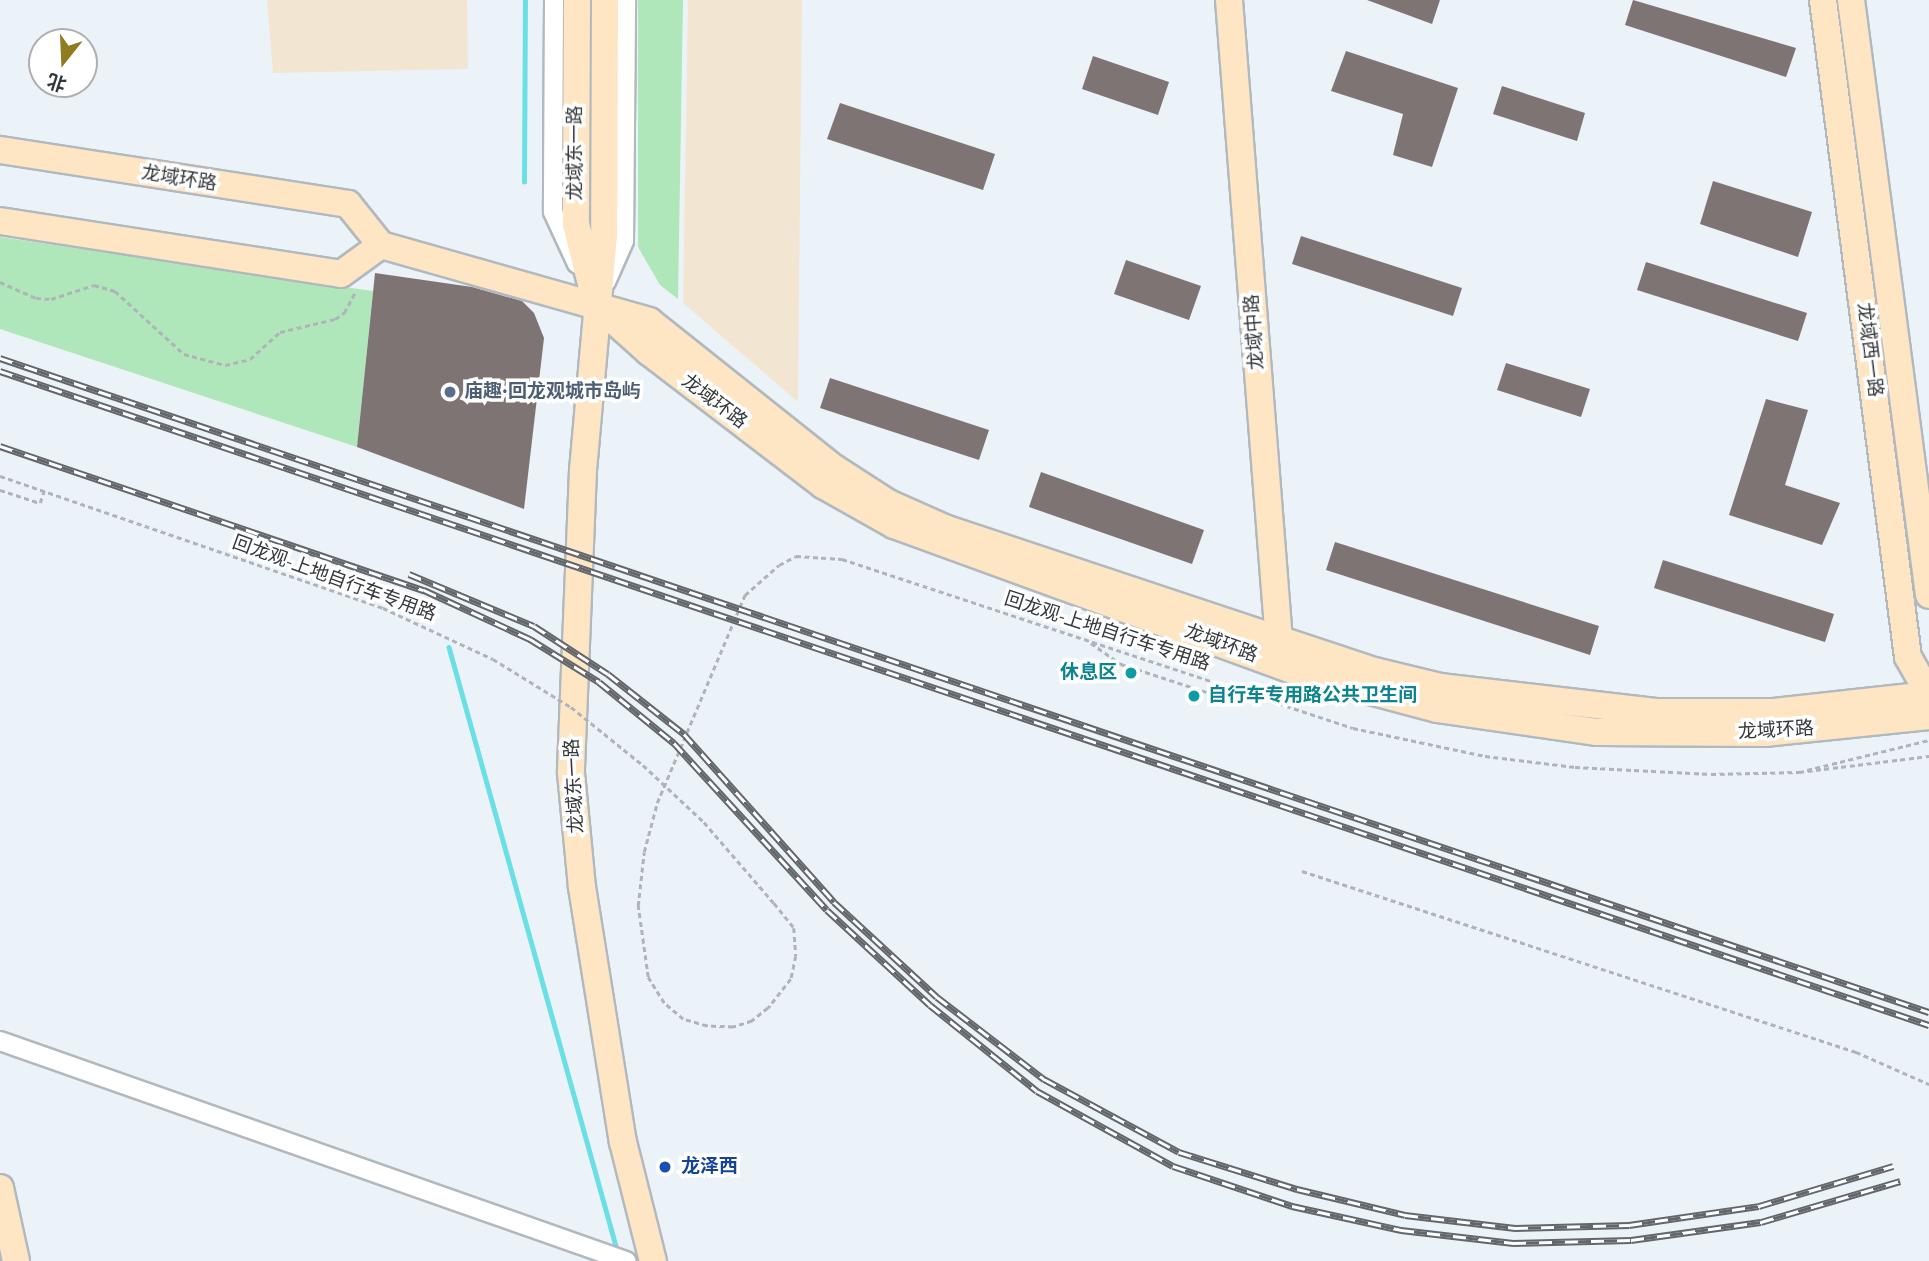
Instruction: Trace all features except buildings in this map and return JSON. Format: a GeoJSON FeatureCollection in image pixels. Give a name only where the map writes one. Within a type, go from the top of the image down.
{"type":"FeatureCollection","features":[{"type":"Feature","properties":{"kind":"main road","name":"龙域东一路"},"geometry":{"type":"LineString","coordinates":[[576,0],[576,224],[595,304]]}},
{"type":"Feature","properties":{"kind":"main road","name":"龙域东一路"},"geometry":{"type":"LineString","coordinates":[[605,0],[604,235],[595,304],[571,772],[582,887],[623,1142],[653,1261]]}},
{"type":"Feature","properties":{"kind":"main road","name":"龙域中路"},"geometry":{"type":"LineString","coordinates":[[1229,0],[1275,652]]}},
{"type":"Feature","properties":{"kind":"main road","name":"龙域西一路"},"geometry":{"type":"LineString","coordinates":[[1823,0],[1908,657],[1929,694]]}},
{"type":"Feature","properties":{"kind":"main road","name":"龙域西一路"},"geometry":{"type":"LineString","coordinates":[[1851,0],[1929,595]]}},
{"type":"Feature","properties":{"kind":"main road","name":"龙域环路"},"geometry":{"type":"LineString","coordinates":[[0,150],[348,204],[381,245],[595,304],[649,352],[823,485],[894,525],[1437,709],[1597,732],[1765,733],[1929,716]]}},
{"type":"Feature","properties":{"kind":"main road"},"geometry":{"type":"LineString","coordinates":[[0,221],[341,274],[381,245]]}},
{"type":"Feature","properties":{"kind":"main road","name":"龙域环路"},"geometry":{"type":"LineString","coordinates":[[1275,652],[1440,687],[1656,712],[1774,712],[1929,694]]}},
{"type":"Feature","properties":{"kind":"main road"},"geometry":{"type":"LineString","coordinates":[[0,1188],[16,1261]]}},
{"type":"Feature","properties":{"kind":"street"},"geometry":{"type":"LineString","coordinates":[[554,0],[553,212],[595,304]]}},
{"type":"Feature","properties":{"kind":"street"},"geometry":{"type":"LineString","coordinates":[[595,304],[624,241],[626,0]]}},
{"type":"Feature","properties":{"kind":"street"},"geometry":{"type":"LineString","coordinates":[[0,1041],[621,1259]]}},
{"type":"Feature","properties":{"kind":"path"},"geometry":{"type":"LineString","coordinates":[[0,282],[36,298],[51,299],[94,285],[115,291],[184,354],[225,365],[250,359],[280,332],[335,319],[344,313],[356,289]]}},
{"type":"Feature","properties":{"kind":"path","name":"回龙观-上地自行车专用路"},"geometry":{"type":"LineString","coordinates":[[0,476],[383,608],[493,659],[572,707],[635,758],[704,822],[794,928],[796,957],[791,979],[768,1008],[752,1021],[733,1027],[707,1026],[683,1019],[664,1003],[648,976],[638,906],[644,852],[657,803],[745,595],[760,579],[796,556],[842,559],[1353,728],[1485,756],[1575,767],[1711,774],[1799,772],[1929,756]]}},
{"type":"Feature","properties":{"kind":"path"},"geometry":{"type":"LineString","coordinates":[[0,490],[40,503],[44,491]]}},
{"type":"Feature","properties":{"kind":"path"},"geometry":{"type":"LineString","coordinates":[[1087,640],[1121,664],[1228,699],[1261,697]]}},
{"type":"Feature","properties":{"kind":"path"},"geometry":{"type":"LineString","coordinates":[[1799,772],[1929,740]]}},
{"type":"Feature","properties":{"kind":"path"},"geometry":{"type":"LineString","coordinates":[[1302,871],[1856,1052],[1929,1084]]}},
{"type":"Feature","properties":{"kind":"shaded area"},"geometry":{"type":"Polygon","coordinates":[[[267,0],[467,0],[468,69],[273,73],[267,0]]]}},
{"type":"Feature","properties":{"kind":"shaded area"},"geometry":{"type":"Polygon","coordinates":[[[688,0],[802,0],[798,402],[683,303],[688,0]]]}},
{"type":"Feature","properties":{"kind":"green space"},"geometry":{"type":"Polygon","coordinates":[[[638,0],[683,0],[678,299],[660,285],[638,247],[638,0]]]}},
{"type":"Feature","properties":{"kind":"green space"},"geometry":{"type":"Polygon","coordinates":[[[0,237],[373,291],[357,447],[0,329],[0,237]]]}},
{"type":"Feature","properties":{"kind":"waterway"},"geometry":{"type":"LineString","coordinates":[[524,182],[525,0]]}},
{"type":"Feature","properties":{"kind":"waterway"},"geometry":{"type":"LineString","coordinates":[[449,647],[618,1253]]}},
{"type":"Feature","properties":{"kind":"railway"},"geometry":{"type":"LineString","coordinates":[[0,358],[1929,1012]]}},
{"type":"Feature","properties":{"kind":"railway"},"geometry":{"type":"LineString","coordinates":[[0,371],[1929,1025]]}},
{"type":"Feature","properties":{"kind":"railway"},"geometry":{"type":"LineString","coordinates":[[0,446],[424,590],[530,639],[599,682],[674,743],[827,910],[930,1005],[1037,1091],[1173,1166],[1292,1206],[1401,1230],[1513,1243],[1631,1240],[1761,1222],[1900,1181]]}},
{"type":"Feature","properties":{"kind":"railway"},"geometry":{"type":"LineString","coordinates":[[409,574],[534,626],[608,674],[684,734],[834,902],[937,997],[1044,1079],[1179,1152],[1297,1189],[1405,1215],[1515,1228],[1629,1225],[1759,1206],[1893,1166]]}},
{"type":"Feature","properties":{"kind":"place","name":"庙趣·回龙观城市岛屿"},"geometry":{"type":"Point","coordinates":[450,392]}},
{"type":"Feature","properties":{"kind":"place","name":"休息区"},"geometry":{"type":"Point","coordinates":[1131,673]}},
{"type":"Feature","properties":{"kind":"place","name":"自行车专用路公共卫生间"},"geometry":{"type":"Point","coordinates":[1194,696]}},
{"type":"Feature","properties":{"kind":"place","name":"龙泽西"},"geometry":{"type":"Point","coordinates":[665,1167]}}]}
